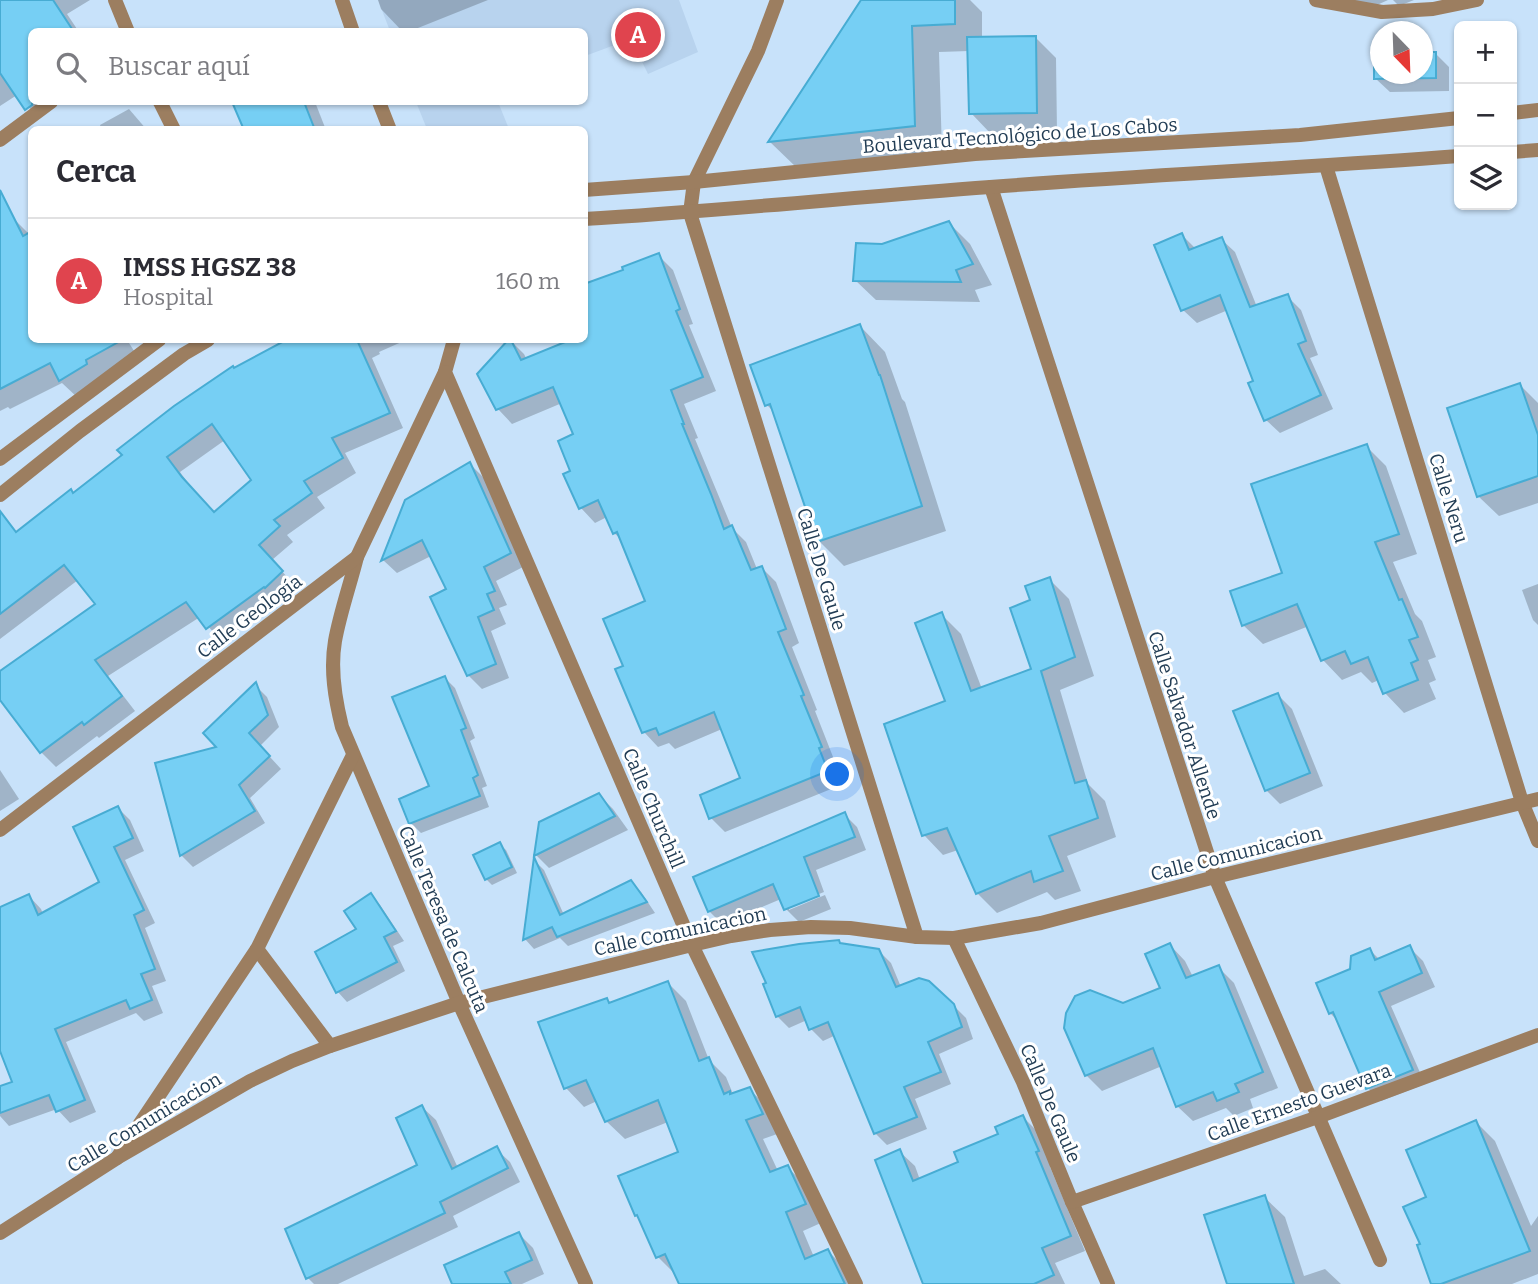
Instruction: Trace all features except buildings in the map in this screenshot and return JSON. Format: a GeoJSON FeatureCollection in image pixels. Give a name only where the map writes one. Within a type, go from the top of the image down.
{"type":"FeatureCollection","features":[{"type":"Feature","properties":{"kind":"street"},"geometry":{"type":"LineString","coordinates":[[115,0],[126,28]]}},
{"type":"Feature","properties":{"kind":"street"},"geometry":{"type":"LineString","coordinates":[[342,0],[352,28]]}},
{"type":"Feature","properties":{"kind":"street"},"geometry":{"type":"LineString","coordinates":[[690,213],[694,182],[758,51],[777,0]]}},
{"type":"Feature","properties":{"kind":"street"},"geometry":{"type":"LineString","coordinates":[[1316,0],[1382,12],[1433,9],[1477,0]]}},
{"type":"Feature","properties":{"kind":"street"},"geometry":{"type":"LineString","coordinates":[[0,140],[47,105]]}},
{"type":"Feature","properties":{"kind":"street"},"geometry":{"type":"LineString","coordinates":[[162,105],[172,126]]}},
{"type":"Feature","properties":{"kind":"street"},"geometry":{"type":"LineString","coordinates":[[380,105],[388,126]]}},
{"type":"Feature","properties":{"kind":"street"},"geometry":{"type":"LineString","coordinates":[[1517,112],[1538,110]]}},
{"type":"Feature","properties":{"kind":"street","name":"Boulevard Tecnológico de Los Cabos"},"geometry":{"type":"LineString","coordinates":[[588,190],[975,154],[1300,135],[1454,119]]}},
{"type":"Feature","properties":{"kind":"street"},"geometry":{"type":"LineString","coordinates":[[1517,152],[1538,150]]}},
{"type":"Feature","properties":{"kind":"street"},"geometry":{"type":"LineString","coordinates":[[588,219],[690,213],[991,187],[1454,156]]}},
{"type":"Feature","properties":{"kind":"street","name":"Calle Neru"},"geometry":{"type":"LineString","coordinates":[[1326,166],[1522,802],[1538,841]]}},
{"type":"Feature","properties":{"kind":"street","name":"Calle Salvador Allende"},"geometry":{"type":"LineString","coordinates":[[991,187],[1215,877],[1380,1260]]}},
{"type":"Feature","properties":{"kind":"street","name":"Calle De Gaule"},"geometry":{"type":"LineString","coordinates":[[690,213],[917,937]]}},
{"type":"Feature","properties":{"kind":"street"},"geometry":{"type":"LineString","coordinates":[[0,459],[155,343]]}},
{"type":"Feature","properties":{"kind":"street"},"geometry":{"type":"LineString","coordinates":[[0,495],[184,354],[203,343]]}},
{"type":"Feature","properties":{"kind":"street"},"geometry":{"type":"LineString","coordinates":[[445,372],[453,343]]}},
{"type":"Feature","properties":{"kind":"street","name":"Calle Geología"},"geometry":{"type":"LineString","coordinates":[[0,830],[357,557],[445,372]]}},
{"type":"Feature","properties":{"kind":"street","name":"Calle Churchill"},"geometry":{"type":"LineString","coordinates":[[445,372],[692,945],[856,1284]]}},
{"type":"Feature","properties":{"kind":"street","name":"Calle Teresa de Calcuta"},"geometry":{"type":"LineString","coordinates":[[357,557],[335,642],[335,702],[342,727],[459,1003],[586,1284]]}},
{"type":"Feature","properties":{"kind":"street"},"geometry":{"type":"LineString","coordinates":[[117,1158],[257,949],[353,755]]}},
{"type":"Feature","properties":{"kind":"street","name":"Calle Comunicacion"},"geometry":{"type":"LineString","coordinates":[[0,1233],[117,1158],[250,1081],[330,1046],[459,1003],[692,945],[770,930],[850,928],[917,937],[954,938],[1041,923],[1215,877],[1538,799]]}},
{"type":"Feature","properties":{"kind":"street","name":"Calle De Gaule"},"geometry":{"type":"LineString","coordinates":[[954,938],[1023,1083],[1108,1284]]}},
{"type":"Feature","properties":{"kind":"street"},"geometry":{"type":"LineString","coordinates":[[257,949],[330,1046]]}},
{"type":"Feature","properties":{"kind":"street","name":"Calle Ernesto Guevara"},"geometry":{"type":"LineString","coordinates":[[1072,1202],[1318,1117],[1538,1035]]}},
{"type":"Feature","properties":{"kind":"shaded area"},"geometry":{"type":"Polygon","coordinates":[[[378,0],[679,0],[698,52],[648,74],[631,39],[588,55],[588,28],[389,28],[378,0]]]}},
{"type":"Feature","properties":{"kind":"shaded area"},"geometry":{"type":"Polygon","coordinates":[[[417,105],[499,105],[508,126],[426,126],[417,105]]]}},
{"type":"Feature","properties":{"kind":"place","name":"IMSS HGSZ 38"},"geometry":{"type":"Point","coordinates":[638,35]}}]}
